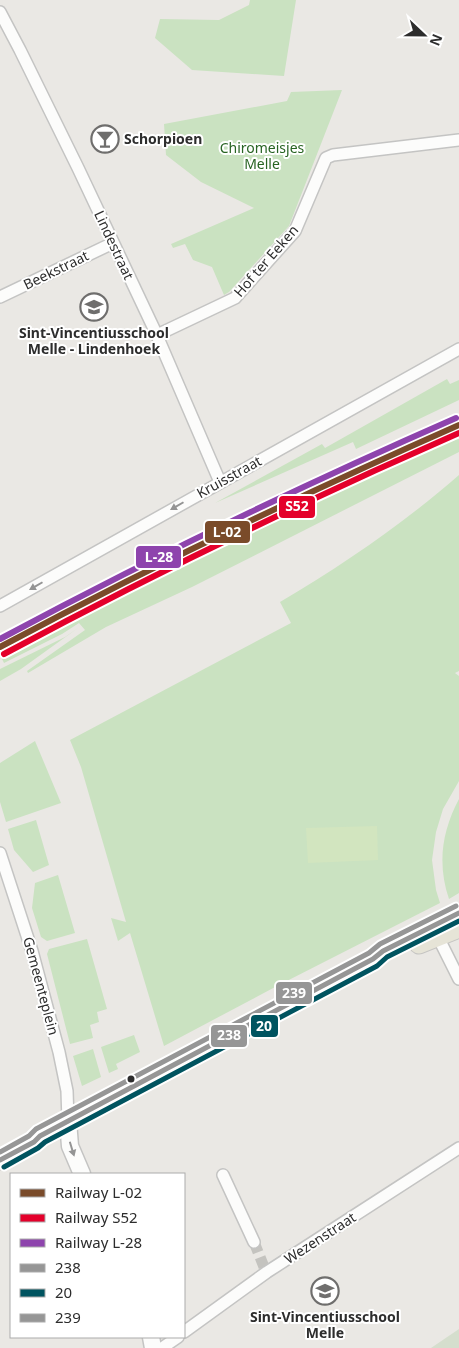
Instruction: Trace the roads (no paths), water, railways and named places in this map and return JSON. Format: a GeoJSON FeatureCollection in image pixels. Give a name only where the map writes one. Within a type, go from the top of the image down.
{"type":"FeatureCollection","features":[{"type":"Feature","properties":{"kind":"main road"},"geometry":{"type":"LineString","coordinates":[[0,1160],[68,1121],[372,959],[382,950],[459,913]]}},
{"type":"Feature","properties":{"kind":"main road"},"geometry":{"type":"LineString","coordinates":[[372,959],[386,957],[459,928]]}},
{"type":"Feature","properties":{"kind":"main road"},"geometry":{"type":"LineString","coordinates":[[68,1121],[70,1146],[82,1173]]}},
{"type":"Feature","properties":{"kind":"street","name":"Lindestraat"},"geometry":{"type":"LineString","coordinates":[[0,12],[157,335],[220,482]]}},
{"type":"Feature","properties":{"kind":"street","name":"Hof ter Eeken"},"geometry":{"type":"LineString","coordinates":[[157,335],[235,298],[295,231],[326,158],[333,155],[459,140]]}},
{"type":"Feature","properties":{"kind":"street","name":"Beekstraat"},"geometry":{"type":"LineString","coordinates":[[0,298],[112,243]]}},
{"type":"Feature","properties":{"kind":"street","name":"Kruisstraat"},"geometry":{"type":"LineString","coordinates":[[0,606],[459,349]]}},
{"type":"Feature","properties":{"kind":"street","name":"Gemeenteplein"},"geometry":{"type":"LineString","coordinates":[[0,852],[32,951],[59,1052],[67,1091],[68,1121]]}},
{"type":"Feature","properties":{"kind":"street"},"geometry":{"type":"LineString","coordinates":[[438,937],[459,980]]}},
{"type":"Feature","properties":{"kind":"street","name":"Wezenstraat"},"geometry":{"type":"LineString","coordinates":[[185,1331],[266,1270],[459,1148]]}},
{"type":"Feature","properties":{"kind":"street"},"geometry":{"type":"LineString","coordinates":[[223,1175],[254,1242]]}},
{"type":"Feature","properties":{"kind":"street"},"geometry":{"type":"LineString","coordinates":[[162,1348],[177,1338]]}},
{"type":"Feature","properties":{"kind":"tunnel"},"geometry":{"type":"LineString","coordinates":[[254,1242],[264,1267]]}},
{"type":"Feature","properties":{"kind":"rail line","name":"L-28"},"geometry":{"type":"LineString","coordinates":[[0,639],[112,580],[226,524],[456,418]]}},
{"type":"Feature","properties":{"kind":"rail line","name":"L-02"},"geometry":{"type":"LineString","coordinates":[[0,647],[113,588],[227,532],[459,425]]}},
{"type":"Feature","properties":{"kind":"rail line","name":"S52"},"geometry":{"type":"LineString","coordinates":[[4,654],[116,595],[229,539],[459,433]]}},
{"type":"Feature","properties":{"kind":"place","name":"Schorpioen"},"geometry":{"type":"Point","coordinates":[105,139]}},
{"type":"Feature","properties":{"kind":"place","name":"Sint-Vincentiusschool Melle - Lindenhoek"},"geometry":{"type":"Point","coordinates":[94,307]}},
{"type":"Feature","properties":{"kind":"place","name":"Sint-Vincentiusschool Melle"},"geometry":{"type":"Point","coordinates":[325,1291]}},
{"type":"Feature","properties":{"kind":"park label","name":"Chiromeisjes Melle"},"geometry":{"type":"Point","coordinates":[262,156]}}]}
